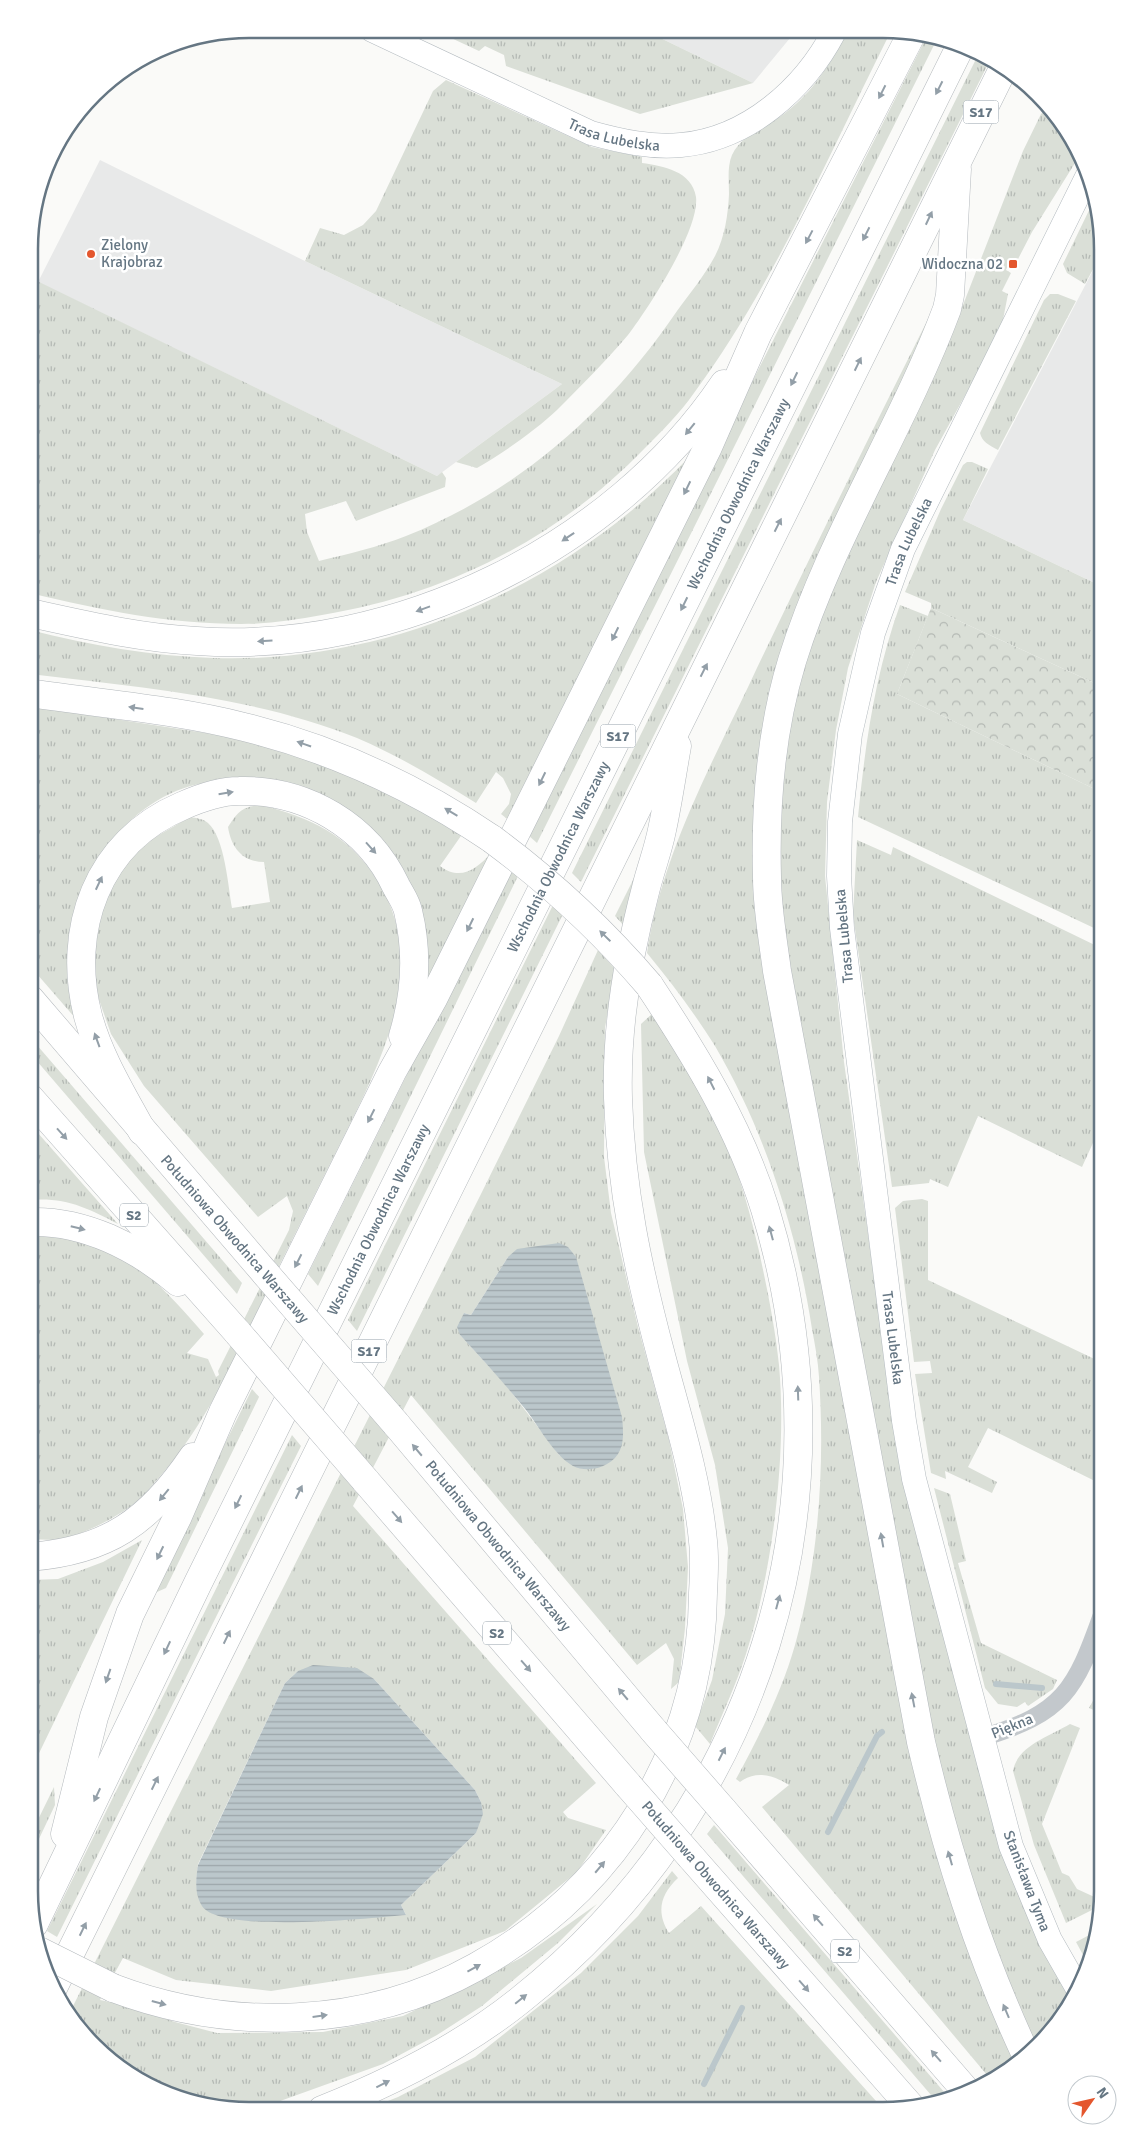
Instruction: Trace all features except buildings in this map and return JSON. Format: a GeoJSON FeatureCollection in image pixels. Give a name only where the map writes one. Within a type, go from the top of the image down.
{"type":"FeatureCollection","features":[{"type":"Feature","properties":{"kind":"highway"},"geometry":{"type":"LineString","coordinates":[[52,1890],[94,1716],[127,1622],[182,1508],[223,1412],[392,1072],[433,999],[708,447],[758,333],[909,39]]}},
{"type":"Feature","properties":{"kind":"highway","name":"Wschodnia Obwodnica Warszawy"},"geometry":{"type":"LineString","coordinates":[[52,1890],[198,1583],[958,52]]}},
{"type":"Feature","properties":{"kind":"highway","name":"S17"},"geometry":{"type":"LineString","coordinates":[[57,1980],[598,888],[682,714],[817,446],[957,157],[1001,73]]}},
{"type":"Feature","properties":{"kind":"highway"},"geometry":{"type":"LineString","coordinates":[[957,157],[950,295],[947,309],[909,401],[829,565],[792,662],[775,734],[768,796],[767,879],[777,971],[921,1742],[938,1816],[960,1892],[992,1978],[1023,2049]]}},
{"type":"Feature","properties":{"kind":"highway"},"geometry":{"type":"LineString","coordinates":[[38,615],[135,634],[198,642],[266,641],[350,630],[418,611],[460,595],[539,556],[592,521],[639,482],[686,434],[720,390],[758,333]]}},
{"type":"Feature","properties":{"kind":"highway"},"geometry":{"type":"LineString","coordinates":[[38,694],[184,715],[243,726],[301,742],[352,761],[400,783],[428,798],[492,839],[566,898],[610,940],[649,986],[708,1078],[738,1139],[765,1208],[786,1287],[797,1363],[800,1442],[795,1515],[784,1581],[764,1654],[731,1736],[690,1811],[650,1870],[611,1916],[575,1952],[518,2002],[453,2047],[378,2087],[341,2102]]}},
{"type":"Feature","properties":{"kind":"highway"},"geometry":{"type":"LineString","coordinates":[[48,1955],[113,1988],[179,2009],[228,2016],[276,2019],[315,2017],[364,2009],[411,1996],[459,1976],[509,1949],[559,1910],[591,1878],[621,1842],[651,1796],[677,1740],[694,1683],[703,1626],[704,1545],[695,1486],[630,1230],[621,1164],[618,1094],[619,1042],[625,989],[644,893],[662,834],[682,714]]}},
{"type":"Feature","properties":{"kind":"highway"},"geometry":{"type":"LineString","coordinates":[[142,1131],[105,1062],[88,1017],[82,982],[80,945],[88,906],[105,869],[132,838],[166,812],[213,795],[239,791],[276,794],[313,804],[348,825],[374,850],[391,874],[407,909],[414,947],[413,989],[406,1025],[392,1072]]}},
{"type":"Feature","properties":{"kind":"highway","name":"Południowa Obwodnica Warszawy"},"geometry":{"type":"LineString","coordinates":[[38,1008],[396,1424],[654,1731],[962,2087]]}},
{"type":"Feature","properties":{"kind":"highway","name":"Południowa Obwodnica Warszawy"},"geometry":{"type":"LineString","coordinates":[[38,1107],[238,1333],[691,1858],[906,2101]]}},
{"type":"Feature","properties":{"kind":"highway"},"geometry":{"type":"LineString","coordinates":[[38,1222],[81,1228],[118,1242],[161,1268],[238,1333]]}},
{"type":"Feature","properties":{"kind":"highway"},"geometry":{"type":"LineString","coordinates":[[38,1556],[60,1554],[93,1546],[127,1529],[158,1503],[186,1467],[223,1412]]}},
{"type":"Feature","properties":{"kind":"highway","name":"S17"},"geometry":{"type":"LineString","coordinates":[[39,1915],[52,1890]]}},
{"type":"Feature","properties":{"kind":"street","name":"Trasa Lubelska"},"geometry":{"type":"LineString","coordinates":[[389,38],[591,134],[618,140],[668,145],[708,140],[742,126],[766,112],[802,80],[814,65],[830,38]]}},
{"type":"Feature","properties":{"kind":"street","name":"Trasa Lubelska"},"geometry":{"type":"LineString","coordinates":[[981,1738],[924,1522],[904,1421],[846,971],[839,876],[840,822],[850,734],[857,696],[873,633],[893,576],[926,501],[1084,183]]}},
{"type":"Feature","properties":{"kind":"street","name":"Piękna"},"geometry":{"type":"LineString","coordinates":[[981,1738],[1025,1724],[1051,1707],[1064,1694],[1083,1668],[1094,1637]]}},
{"type":"Feature","properties":{"kind":"street","name":"Stanisława Tyma"},"geometry":{"type":"LineString","coordinates":[[981,1738],[1010,1846],[1050,1940],[1074,1982]]}},
{"type":"Feature","properties":{"kind":"shaded area"},"geometry":{"type":"Polygon","coordinates":[[[660,38],[790,38],[753,83],[660,38]]]}},
{"type":"Feature","properties":{"kind":"shaded area"},"geometry":{"type":"Polygon","coordinates":[[[100,160],[562,384],[437,476],[38,282],[100,160]]]}},
{"type":"Feature","properties":{"kind":"shaded area"},"geometry":{"type":"Polygon","coordinates":[[[1094,268],[1094,583],[963,520],[1094,268]]]}},
{"type":"Feature","properties":{"kind":"shaded area"},"geometry":{"type":"Polygon","coordinates":[[[559,1243],[568,1247],[576,1257],[622,1417],[623,1438],[620,1450],[613,1460],[594,1469],[577,1468],[559,1455],[518,1400],[460,1335],[457,1327],[464,1313],[471,1315],[508,1257],[517,1249],[559,1243]]]}},
{"type":"Feature","properties":{"kind":"shaded area"},"geometry":{"type":"Polygon","coordinates":[[[313,1665],[357,1668],[374,1679],[475,1790],[481,1802],[483,1814],[476,1833],[401,1905],[406,1915],[331,1921],[265,1922],[237,1920],[215,1915],[202,1906],[199,1901],[196,1880],[198,1865],[285,1683],[298,1671],[313,1665]]]}},
{"type":"Feature","properties":{"kind":"green space"},"geometry":{"type":"Polygon","coordinates":[[[451,38],[660,38],[753,83],[640,114],[506,66],[504,55],[485,46],[479,51],[451,38]]]}},
{"type":"Feature","properties":{"kind":"green space"},"geometry":{"type":"Polygon","coordinates":[[[844,38],[888,38],[776,263],[723,351],[694,393],[664,429],[610,481],[574,510],[536,536],[496,558],[455,577],[412,593],[368,606],[302,619],[251,624],[188,622],[135,615],[38,595],[38,281],[437,476],[442,472],[446,478],[445,487],[356,521],[346,501],[305,514],[307,532],[319,561],[374,547],[406,536],[447,518],[486,496],[558,444],[622,382],[650,348],[702,277],[715,256],[725,225],[729,202],[729,164],[736,148],[746,138],[778,118],[796,103],[809,91],[827,67],[844,38]]]}},
{"type":"Feature","properties":{"kind":"green space"},"geometry":{"type":"Polygon","coordinates":[[[924,42],[934,44],[537,843],[528,835],[706,473],[924,42]]]}},
{"type":"Feature","properties":{"kind":"green space"},"geometry":{"type":"Polygon","coordinates":[[[977,59],[987,65],[581,882],[572,873],[977,59]]]}},
{"type":"Feature","properties":{"kind":"green space"},"geometry":{"type":"Polygon","coordinates":[[[446,80],[592,147],[642,157],[642,163],[675,171],[689,181],[696,197],[695,211],[682,248],[648,307],[628,335],[557,410],[519,441],[477,468],[456,462],[562,384],[305,261],[320,228],[344,235],[363,225],[376,211],[433,91],[446,80]]]}},
{"type":"Feature","properties":{"kind":"green space"},"geometry":{"type":"Polygon","coordinates":[[[1044,112],[1059,131],[1076,162],[1032,232],[1017,261],[1011,258],[1006,270],[1011,273],[1002,291],[1008,294],[1001,330],[935,450],[876,582],[848,668],[836,730],[827,802],[825,876],[844,1062],[894,1420],[906,1489],[955,1680],[1006,1863],[1024,1909],[1053,1967],[1069,1992],[1051,2020],[1033,2041],[983,1924],[933,1742],[780,914],[776,836],[782,750],[801,666],[829,588],[954,328],[1023,151],[1044,112]]]}},
{"type":"Feature","properties":{"kind":"green space"},"geometry":{"type":"Polygon","coordinates":[[[1090,208],[1094,235],[1094,268],[1085,284],[1067,273],[1063,264],[1090,208]]]}},
{"type":"Feature","properties":{"kind":"green space"},"geometry":{"type":"Polygon","coordinates":[[[1050,294],[1058,294],[1076,301],[998,450],[984,441],[980,433],[1044,300],[1050,294]]]}},
{"type":"Feature","properties":{"kind":"green space"},"geometry":{"type":"Polygon","coordinates":[[[932,311],[927,337],[816,565],[758,799],[864,1493],[1018,2054],[987,2075],[762,1807],[789,1785],[771,1776],[764,1775],[752,1776],[740,1782],[736,1779],[784,1679],[795,1645],[810,1579],[815,1546],[820,1478],[821,1411],[818,1365],[798,1256],[777,1183],[764,1147],[733,1079],[715,1046],[682,998],[647,953],[663,883],[688,816],[816,544],[932,311]]]}},
{"type":"Feature","properties":{"kind":"green space"},"geometry":{"type":"Polygon","coordinates":[[[690,456],[511,822],[501,814],[509,804],[511,794],[503,778],[496,772],[476,803],[388,752],[318,724],[238,703],[154,689],[38,675],[38,632],[121,649],[213,658],[280,656],[346,647],[410,631],[473,608],[533,578],[589,543],[642,502],[690,456]]]}},
{"type":"Feature","properties":{"kind":"green space"},"geometry":{"type":"Polygon","coordinates":[[[967,462],[972,462],[988,469],[963,520],[1094,583],[1094,683],[931,608],[931,603],[905,592],[941,509],[963,465],[967,462]]]}},
{"type":"Feature","properties":{"kind":"green space"},"geometry":{"type":"Polygon","coordinates":[[[900,605],[928,616],[897,694],[1094,789],[1094,928],[858,817],[872,710],[891,631],[900,605]]]}},
{"type":"Feature","properties":{"kind":"green space"},"geometry":{"type":"Polygon","coordinates":[[[931,608],[1094,683],[1094,789],[897,694],[931,608]]]}},
{"type":"Feature","properties":{"kind":"green space"},"geometry":{"type":"Polygon","coordinates":[[[38,707],[251,740],[372,781],[463,833],[440,866],[447,870],[461,873],[474,869],[491,853],[427,996],[368,828],[226,784],[212,782],[184,788],[157,801],[133,818],[112,841],[94,866],[81,893],[72,922],[68,960],[74,998],[83,1027],[38,975],[38,707]]]}},
{"type":"Feature","properties":{"kind":"green space"},"geometry":{"type":"Polygon","coordinates":[[[260,805],[312,822],[341,840],[366,864],[377,880],[393,913],[400,946],[400,980],[395,1013],[371,1079],[356,1111],[240,1348],[194,1432],[148,1490],[127,1509],[107,1521],[74,1535],[53,1540],[38,1539],[38,1234],[80,1237],[104,1245],[120,1254],[151,1278],[204,1334],[187,1353],[208,1359],[216,1377],[219,1375],[218,1371],[289,1230],[293,1211],[287,1196],[258,1217],[144,1086],[111,1034],[96,991],[94,955],[97,923],[109,887],[132,857],[152,839],[190,817],[206,822],[214,830],[225,863],[232,908],[270,902],[264,862],[250,859],[239,852],[232,841],[228,827],[241,811],[248,807],[260,805]]]}},
{"type":"Feature","properties":{"kind":"green space"},"geometry":{"type":"Polygon","coordinates":[[[857,840],[891,855],[893,847],[1094,945],[1094,1141],[1082,1167],[978,1116],[948,1187],[930,1179],[929,1183],[892,1187],[853,915],[857,840]]]}},
{"type":"Feature","properties":{"kind":"green space"},"geometry":{"type":"Polygon","coordinates":[[[510,867],[519,874],[318,1286],[308,1274],[510,867]]]}},
{"type":"Feature","properties":{"kind":"green space"},"geometry":{"type":"Polygon","coordinates":[[[637,872],[631,889],[625,927],[615,916],[637,872]]]}},
{"type":"Feature","properties":{"kind":"green space"},"geometry":{"type":"Polygon","coordinates":[[[553,905],[563,914],[357,1331],[348,1320],[553,905]]]}},
{"type":"Feature","properties":{"kind":"green space"},"geometry":{"type":"Polygon","coordinates":[[[598,950],[615,969],[605,1028],[604,1157],[611,1213],[638,1327],[669,1440],[683,1509],[688,1567],[685,1628],[679,1682],[671,1689],[674,1659],[666,1643],[637,1665],[411,1395],[353,1506],[596,1783],[563,1812],[568,1818],[606,1830],[577,1872],[505,1931],[406,1970],[271,1991],[176,1980],[123,1958],[100,2000],[126,2005],[175,2022],[217,2033],[323,2032],[403,2016],[521,1958],[597,1904],[558,1943],[482,2006],[437,2035],[383,2064],[277,2102],[221,2101],[181,2091],[155,2081],[120,2059],[99,2041],[72,2008],[559,1036],[598,950]],[[508,1257],[471,1315],[464,1313],[460,1335],[506,1385],[560,1456],[508,1257]],[[298,1671],[285,1683],[198,1864],[198,1896],[207,1909],[224,1917],[236,1919],[406,1915],[401,1905],[476,1833],[481,1802],[475,1790],[374,1679],[298,1671]]]}},
{"type":"Feature","properties":{"kind":"green space"},"geometry":{"type":"Polygon","coordinates":[[[654,1012],[704,1097],[738,1175],[759,1251],[768,1293],[779,1365],[781,1435],[779,1473],[776,1511],[764,1586],[746,1654],[710,1744],[695,1726],[712,1680],[725,1614],[728,1548],[715,1465],[687,1361],[644,1152],[641,1024],[654,1012]]]}},
{"type":"Feature","properties":{"kind":"green space"},"geometry":{"type":"Polygon","coordinates":[[[38,1046],[242,1283],[237,1294],[38,1062],[38,1046]]]}},
{"type":"Feature","properties":{"kind":"green space"},"geometry":{"type":"Polygon","coordinates":[[[38,1133],[118,1224],[76,1205],[54,1200],[38,1200],[38,1133]]]}},
{"type":"Feature","properties":{"kind":"green space"},"geometry":{"type":"Polygon","coordinates":[[[922,1199],[928,1201],[928,1280],[1094,1359],[1094,1481],[988,1428],[968,1467],[997,1482],[992,1493],[945,1471],[946,1479],[931,1473],[915,1374],[932,1373],[930,1361],[914,1362],[895,1208],[903,1201],[922,1199]]]}},
{"type":"Feature","properties":{"kind":"green space"},"geometry":{"type":"Polygon","coordinates":[[[252,1389],[259,1397],[166,1588],[157,1592],[156,1583],[252,1389]]]}},
{"type":"Feature","properties":{"kind":"green space"},"geometry":{"type":"Polygon","coordinates":[[[292,1435],[301,1446],[57,1937],[47,1931],[292,1435]]]}},
{"type":"Feature","properties":{"kind":"green space"},"geometry":{"type":"Polygon","coordinates":[[[934,1488],[950,1494],[966,1561],[958,1563],[981,1643],[1057,1680],[1053,1689],[1028,1706],[1025,1702],[1017,1707],[998,1704],[985,1688],[934,1488]]]}},
{"type":"Feature","properties":{"kind":"green space"},"geometry":{"type":"Polygon","coordinates":[[[142,1540],[38,1755],[38,1580],[58,1579],[103,1562],[142,1540]]]}},
{"type":"Feature","properties":{"kind":"green space"},"geometry":{"type":"Polygon","coordinates":[[[1094,1699],[1094,1710],[1089,1708],[1094,1699]]]}},
{"type":"Feature","properties":{"kind":"green space"},"geometry":{"type":"Polygon","coordinates":[[[1070,1724],[1080,1728],[1042,1824],[1062,1873],[1069,1876],[1077,1889],[1094,1897],[1094,1909],[1066,1923],[1034,1845],[1013,1771],[1021,1755],[1044,1738],[1070,1724]]]}},
{"type":"Feature","properties":{"kind":"green space"},"geometry":{"type":"Polygon","coordinates":[[[54,1787],[55,1805],[38,1841],[38,1820],[54,1787]]]}},
{"type":"Feature","properties":{"kind":"green space"},"geometry":{"type":"Polygon","coordinates":[[[714,1825],[945,2093],[932,2096],[707,1834],[714,1825]]]}},
{"type":"Feature","properties":{"kind":"green space"},"geometry":{"type":"Polygon","coordinates":[[[672,1871],[678,1878],[667,1891],[661,1911],[669,1933],[701,1906],[877,2102],[385,2102],[475,2057],[581,1973],[638,1916],[672,1871]]]}},
{"type":"Feature","properties":{"kind":"green space"},"geometry":{"type":"Polygon","coordinates":[[[1089,1935],[1084,1956],[1076,1942],[1089,1935]]]}},
{"type":"Feature","properties":{"kind":"waterway"},"geometry":{"type":"LineString","coordinates":[[996,1684],[1042,1688]]}},
{"type":"Feature","properties":{"kind":"waterway"},"geometry":{"type":"LineString","coordinates":[[828,1832],[877,1736],[882,1732]]}},
{"type":"Feature","properties":{"kind":"waterway"},"geometry":{"type":"LineString","coordinates":[[704,2084],[742,2008]]}},
{"type":"Feature","properties":{"kind":"place","name":"Zielony Krajobraz"},"geometry":{"type":"Point","coordinates":[91,254]}},
{"type":"Feature","properties":{"kind":"place","name":"Widoczna 02"},"geometry":{"type":"Point","coordinates":[1013,264]}}]}
